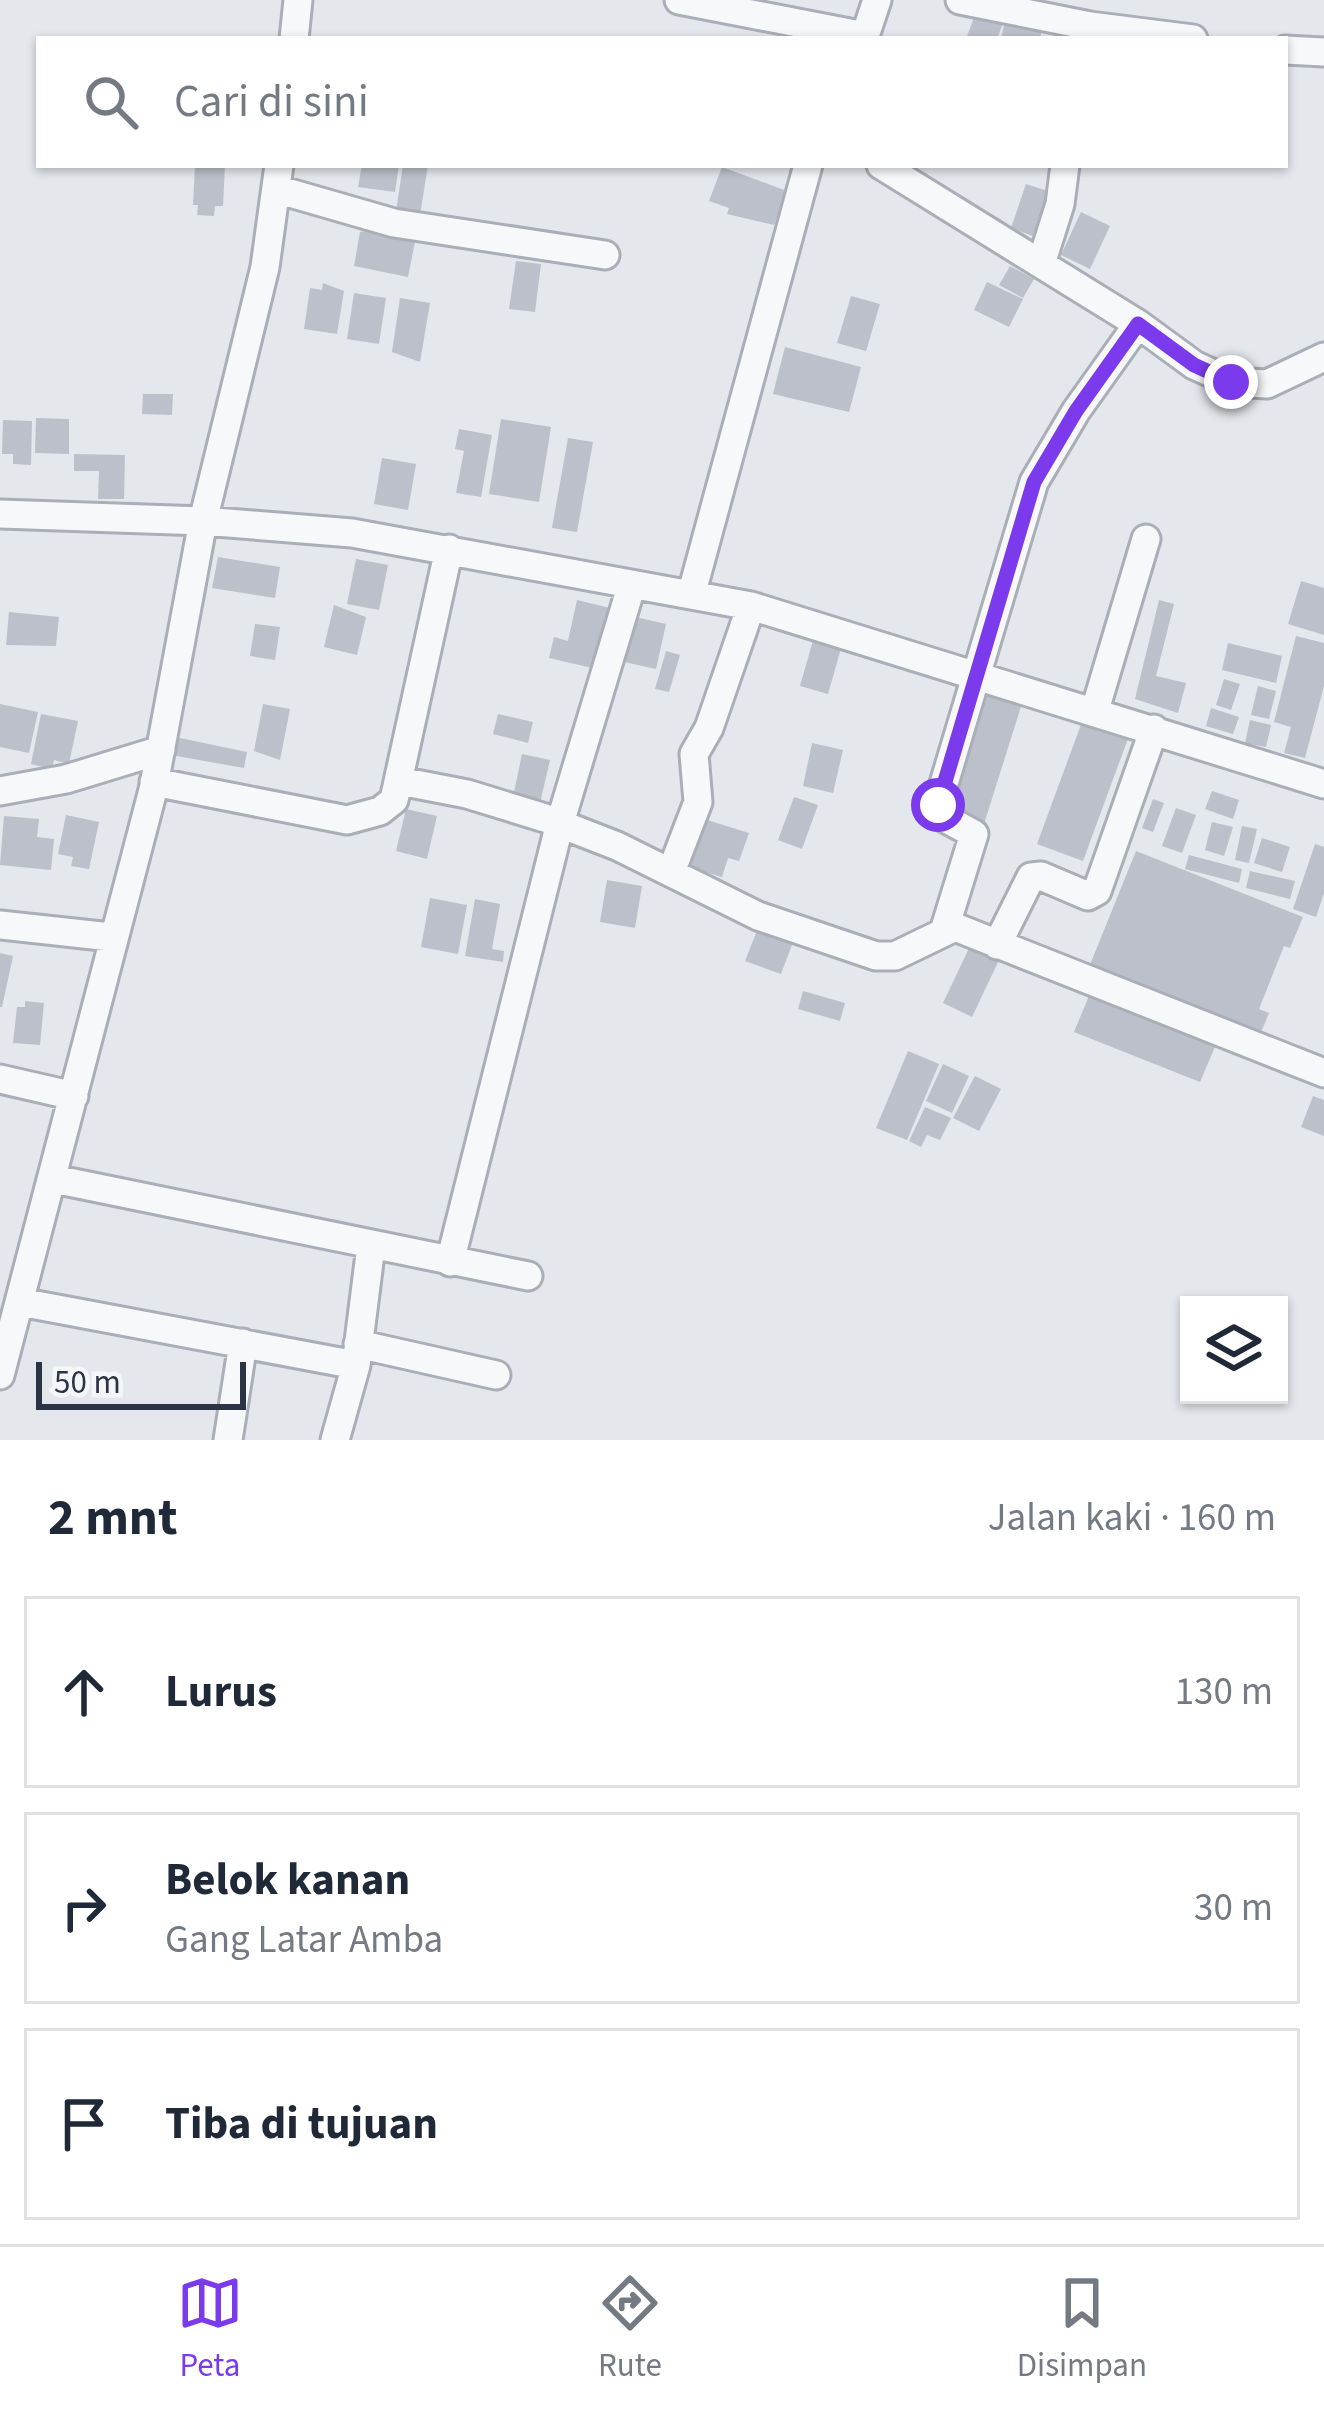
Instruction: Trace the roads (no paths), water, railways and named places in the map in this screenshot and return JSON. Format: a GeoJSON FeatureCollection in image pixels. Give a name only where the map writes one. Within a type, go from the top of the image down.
{"type":"FeatureCollection","features":[{"type":"Feature","properties":{"kind":"street"},"geometry":{"type":"LineString","coordinates":[[294,36],[298,0]]}},
{"type":"Feature","properties":{"kind":"street"},"geometry":{"type":"LineString","coordinates":[[679,0],[855,36]]}},
{"type":"Feature","properties":{"kind":"street"},"geometry":{"type":"LineString","coordinates":[[866,36],[877,0]]}},
{"type":"Feature","properties":{"kind":"street"},"geometry":{"type":"LineString","coordinates":[[961,0],[1090,26],[1169,36]]}},
{"type":"Feature","properties":{"kind":"street"},"geometry":{"type":"LineString","coordinates":[[1288,50],[1324,52]]}},
{"type":"Feature","properties":{"kind":"street"},"geometry":{"type":"LineString","coordinates":[[692,592],[807,168]]}},
{"type":"Feature","properties":{"kind":"street"},"geometry":{"type":"LineString","coordinates":[[886,168],[1138,324],[1194,365],[1231,382],[1267,384],[1324,357]]}},
{"type":"Feature","properties":{"kind":"street"},"geometry":{"type":"LineString","coordinates":[[1041,264],[1060,204],[1065,168]]}},
{"type":"Feature","properties":{"kind":"street"},"geometry":{"type":"LineString","coordinates":[[0,1376],[154,782],[203,520],[265,267],[278,177],[394,223],[604,255]]}},
{"type":"Feature","properties":{"kind":"street"},"geometry":{"type":"LineString","coordinates":[[400,781],[467,794],[560,823],[758,916],[876,956],[912,950],[944,928],[974,834],[939,815],[937,807],[1034,482],[1076,411],[1138,324]]}},
{"type":"Feature","properties":{"kind":"street"},"geometry":{"type":"LineString","coordinates":[[0,514],[203,520],[352,533],[692,592],[1095,710],[1324,784]]}},
{"type":"Feature","properties":{"kind":"street"},"geometry":{"type":"LineString","coordinates":[[1095,710],[1146,539]]}},
{"type":"Feature","properties":{"kind":"street"},"geometry":{"type":"LineString","coordinates":[[154,782],[347,820],[380,811],[394,800],[449,549]]}},
{"type":"Feature","properties":{"kind":"street"},"geometry":{"type":"LineString","coordinates":[[450,1262],[560,823],[632,584]]}},
{"type":"Feature","properties":{"kind":"street"},"geometry":{"type":"LineString","coordinates":[[671,872],[698,802],[694,754],[710,728],[752,606]]}},
{"type":"Feature","properties":{"kind":"street"},"geometry":{"type":"LineString","coordinates":[[997,945],[1031,877],[1041,876],[1088,896],[1097,891],[1154,729]]}},
{"type":"Feature","properties":{"kind":"street"},"geometry":{"type":"LineString","coordinates":[[0,790],[66,779],[161,750]]}},
{"type":"Feature","properties":{"kind":"street"},"geometry":{"type":"LineString","coordinates":[[0,925],[111,937]]}},
{"type":"Feature","properties":{"kind":"street"},"geometry":{"type":"LineString","coordinates":[[944,928],[1324,1073]]}},
{"type":"Feature","properties":{"kind":"street"},"geometry":{"type":"LineString","coordinates":[[0,1079],[74,1096]]}},
{"type":"Feature","properties":{"kind":"street"},"geometry":{"type":"LineString","coordinates":[[54,1179],[528,1276]]}},
{"type":"Feature","properties":{"kind":"street"},"geometry":{"type":"LineString","coordinates":[[335,1440],[357,1354],[371,1246]]}},
{"type":"Feature","properties":{"kind":"street"},"geometry":{"type":"LineString","coordinates":[[20,1302],[243,1343],[496,1375]]}},
{"type":"Feature","properties":{"kind":"street"},"geometry":{"type":"LineString","coordinates":[[228,1440],[243,1343]]}}]}
